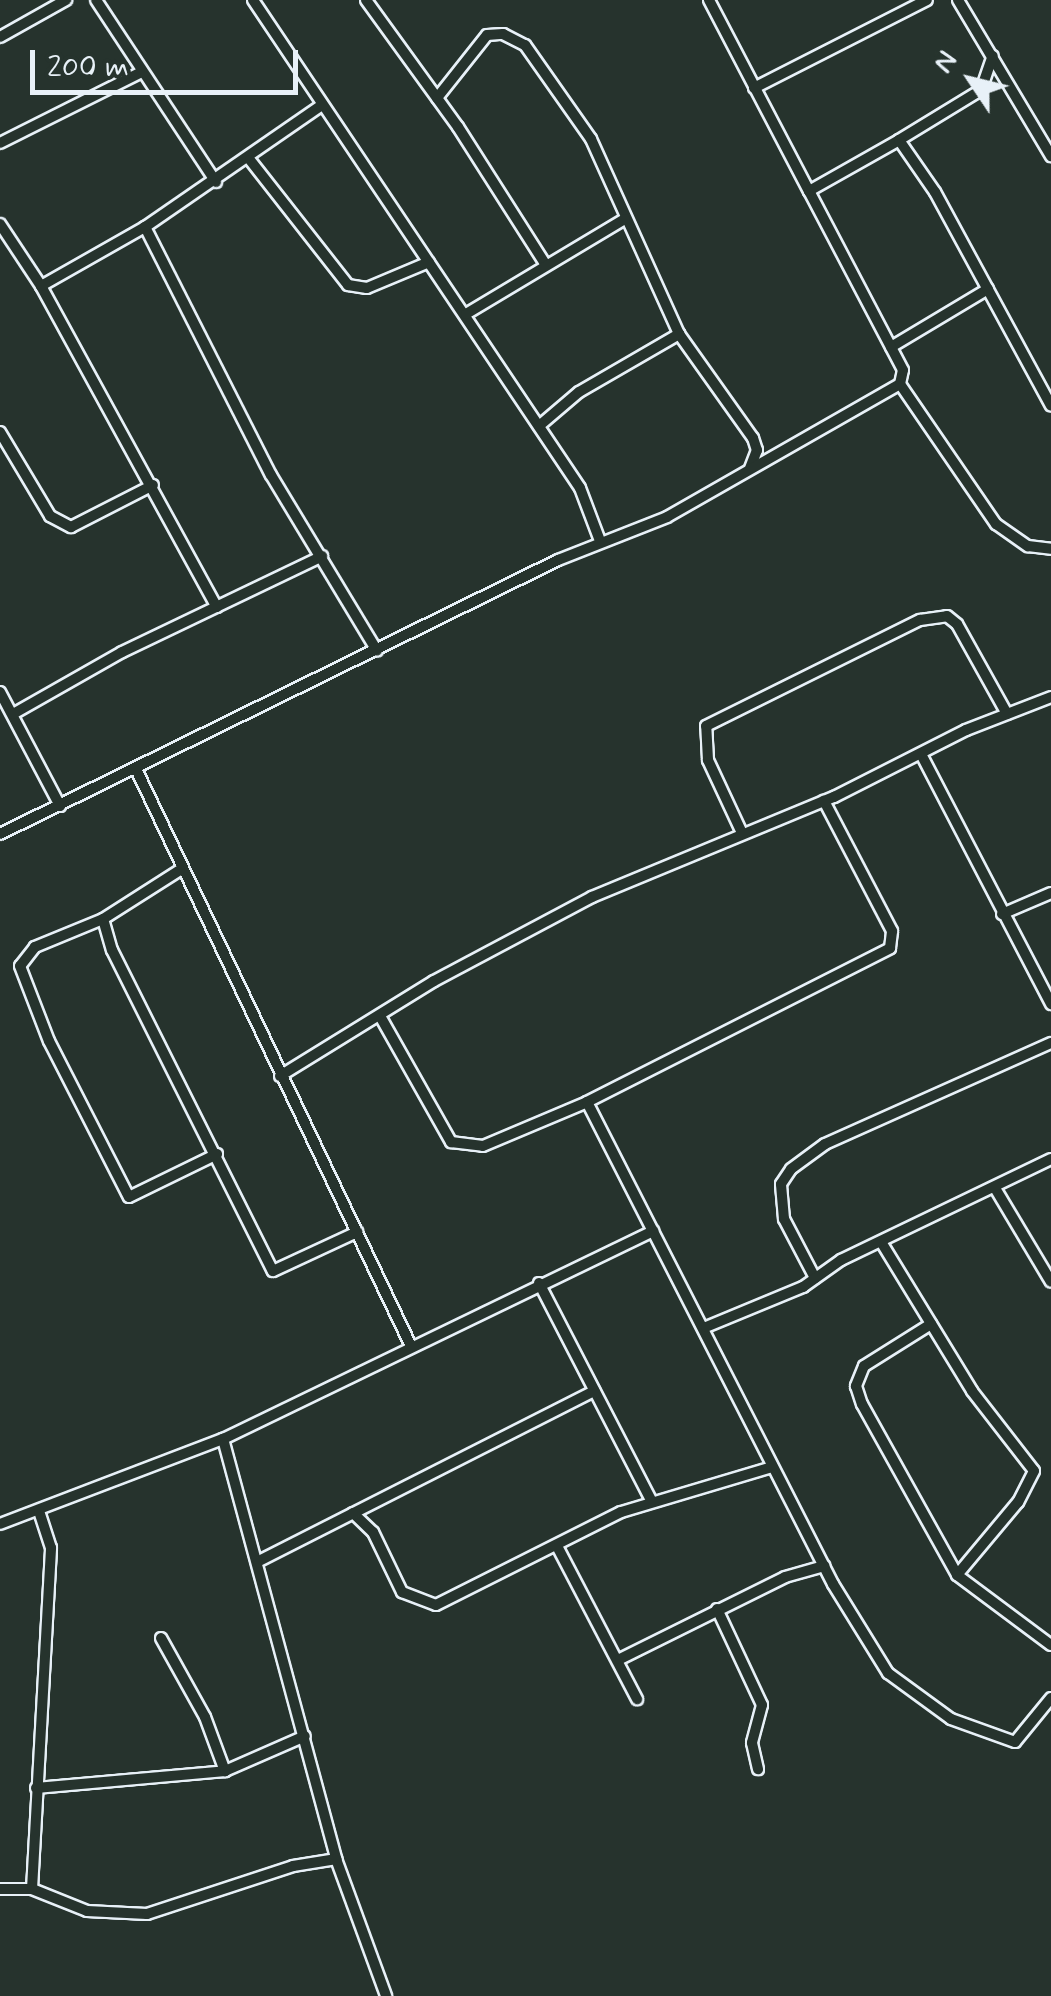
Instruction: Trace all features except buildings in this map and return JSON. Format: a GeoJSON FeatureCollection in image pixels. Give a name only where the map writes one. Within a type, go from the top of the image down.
{"type":"FeatureCollection","features":[{"type":"Feature","properties":{"kind":"street"},"geometry":{"type":"LineString","coordinates":[[0,37],[66,0]]}},
{"type":"Feature","properties":{"kind":"street"},"geometry":{"type":"LineString","coordinates":[[96,0],[216,182]]}},
{"type":"Feature","properties":{"kind":"street"},"geometry":{"type":"LineString","coordinates":[[254,0],[580,488],[600,541]]}},
{"type":"Feature","properties":{"kind":"street"},"geometry":{"type":"LineString","coordinates":[[366,0],[437,98],[546,265]]}},
{"type":"Feature","properties":{"kind":"street"},"geometry":{"type":"LineString","coordinates":[[0,834],[600,541],[667,517],[747,474],[906,378],[709,0]]}},
{"type":"Feature","properties":{"kind":"street"},"geometry":{"type":"LineString","coordinates":[[754,88],[927,0]]}},
{"type":"Feature","properties":{"kind":"street"},"geometry":{"type":"LineString","coordinates":[[958,0],[1051,156]]}},
{"type":"Feature","properties":{"kind":"street"},"geometry":{"type":"LineString","coordinates":[[437,98],[476,42],[503,34],[516,38],[591,139],[679,334],[753,438],[756,456],[747,474]]}},
{"type":"Feature","properties":{"kind":"street"},"geometry":{"type":"LineString","coordinates":[[809,191],[982,90],[998,69]]}},
{"type":"Feature","properties":{"kind":"street"},"geometry":{"type":"LineString","coordinates":[[0,142],[142,72]]}},
{"type":"Feature","properties":{"kind":"street"},"geometry":{"type":"LineString","coordinates":[[41,286],[216,182],[322,105]]}},
{"type":"Feature","properties":{"kind":"street"},"geometry":{"type":"LineString","coordinates":[[898,140],[988,290],[1050,404]]}},
{"type":"Feature","properties":{"kind":"street"},"geometry":{"type":"LineString","coordinates":[[250,160],[348,285],[367,288],[429,262]]}},
{"type":"Feature","properties":{"kind":"street"},"geometry":{"type":"LineString","coordinates":[[466,314],[625,219]]}},
{"type":"Feature","properties":{"kind":"street"},"geometry":{"type":"LineString","coordinates":[[0,224],[41,286],[217,607]]}},
{"type":"Feature","properties":{"kind":"street"},"geometry":{"type":"LineString","coordinates":[[145,227],[176,297],[377,652]]}},
{"type":"Feature","properties":{"kind":"street"},"geometry":{"type":"LineString","coordinates":[[891,347],[988,290]]}},
{"type":"Feature","properties":{"kind":"street"},"geometry":{"type":"LineString","coordinates":[[539,426],[588,386],[679,334]]}},
{"type":"Feature","properties":{"kind":"street"},"geometry":{"type":"LineString","coordinates":[[900,384],[996,524],[1028,546],[1051,549]]}},
{"type":"Feature","properties":{"kind":"street"},"geometry":{"type":"LineString","coordinates":[[0,432],[50,516],[70,527],[153,485]]}},
{"type":"Feature","properties":{"kind":"street"},"geometry":{"type":"LineString","coordinates":[[13,714],[322,556]]}},
{"type":"Feature","properties":{"kind":"street"},"geometry":{"type":"LineString","coordinates":[[742,834],[708,760],[706,726],[920,620],[947,616],[957,624],[1007,714]]}},
{"type":"Feature","properties":{"kind":"street"},"geometry":{"type":"LineString","coordinates":[[0,692],[60,806]]}},
{"type":"Feature","properties":{"kind":"street"},"geometry":{"type":"LineString","coordinates":[[280,1076],[561,912],[824,801],[1051,696]]}},
{"type":"Feature","properties":{"kind":"street"},"geometry":{"type":"LineString","coordinates":[[921,754],[1051,1004]]}},
{"type":"Feature","properties":{"kind":"street"},"geometry":{"type":"LineString","coordinates":[[136,768],[180,870],[411,1346]]}},
{"type":"Feature","properties":{"kind":"street"},"geometry":{"type":"LineString","coordinates":[[380,1016],[451,1142],[483,1146],[587,1102],[890,948],[892,930],[824,801]]}},
{"type":"Feature","properties":{"kind":"street"},"geometry":{"type":"LineString","coordinates":[[180,870],[103,920],[52,938],[21,961],[49,1041],[129,1197],[216,1154]]}},
{"type":"Feature","properties":{"kind":"street"},"geometry":{"type":"LineString","coordinates":[[1002,914],[1051,893]]}},
{"type":"Feature","properties":{"kind":"street"},"geometry":{"type":"LineString","coordinates":[[103,920],[273,1271],[356,1232]]}},
{"type":"Feature","properties":{"kind":"street"},"geometry":{"type":"LineString","coordinates":[[816,1278],[784,1219],[781,1184],[791,1169],[840,1137],[1051,1043]]}},
{"type":"Feature","properties":{"kind":"street"},"geometry":{"type":"LineString","coordinates":[[587,1102],[706,1327],[772,1468],[824,1566],[888,1672],[951,1719],[1015,1742],[1051,1698]]}},
{"type":"Feature","properties":{"kind":"street"},"geometry":{"type":"LineString","coordinates":[[706,1327],[816,1278],[1051,1160]]}},
{"type":"Feature","properties":{"kind":"street"},"geometry":{"type":"LineString","coordinates":[[995,1188],[1051,1282]]}},
{"type":"Feature","properties":{"kind":"street"},"geometry":{"type":"LineString","coordinates":[[0,1524],[223,1439],[653,1231]]}},
{"type":"Feature","properties":{"kind":"street"},"geometry":{"type":"LineString","coordinates":[[883,1245],[931,1324],[1034,1471],[1018,1502],[958,1575]]}},
{"type":"Feature","properties":{"kind":"street"},"geometry":{"type":"LineString","coordinates":[[539,1283],[652,1502]]}},
{"type":"Feature","properties":{"kind":"street"},"geometry":{"type":"LineString","coordinates":[[931,1324],[864,1366],[856,1386],[958,1575],[1051,1645]]}},
{"type":"Feature","properties":{"kind":"street"},"geometry":{"type":"LineString","coordinates":[[259,1561],[594,1391]]}},
{"type":"Feature","properties":{"kind":"street"},"geometry":{"type":"LineString","coordinates":[[223,1439],[336,1858],[386,1996]]}},
{"type":"Feature","properties":{"kind":"street"},"geometry":{"type":"LineString","coordinates":[[353,1513],[374,1532],[402,1592],[424,1605],[458,1595],[652,1502],[772,1468]]}},
{"type":"Feature","properties":{"kind":"street"},"geometry":{"type":"LineString","coordinates":[[32,1889],[50,1548],[39,1511]]}},
{"type":"Feature","properties":{"kind":"street"},"geometry":{"type":"LineString","coordinates":[[557,1546],[620,1659],[637,1699]]}},
{"type":"Feature","properties":{"kind":"street"},"geometry":{"type":"LineString","coordinates":[[620,1659],[717,1609],[824,1566]]}},
{"type":"Feature","properties":{"kind":"street"},"geometry":{"type":"LineString","coordinates":[[717,1609],[762,1704],[752,1742],[758,1769]]}},
{"type":"Feature","properties":{"kind":"street"},"geometry":{"type":"LineString","coordinates":[[161,1638],[205,1717],[225,1771]]}},
{"type":"Feature","properties":{"kind":"street"},"geometry":{"type":"LineString","coordinates":[[36,1788],[225,1771],[306,1736]]}},
{"type":"Feature","properties":{"kind":"street"},"geometry":{"type":"LineString","coordinates":[[0,1889],[32,1889],[87,1910],[147,1914],[293,1866],[336,1858]]}}]}
